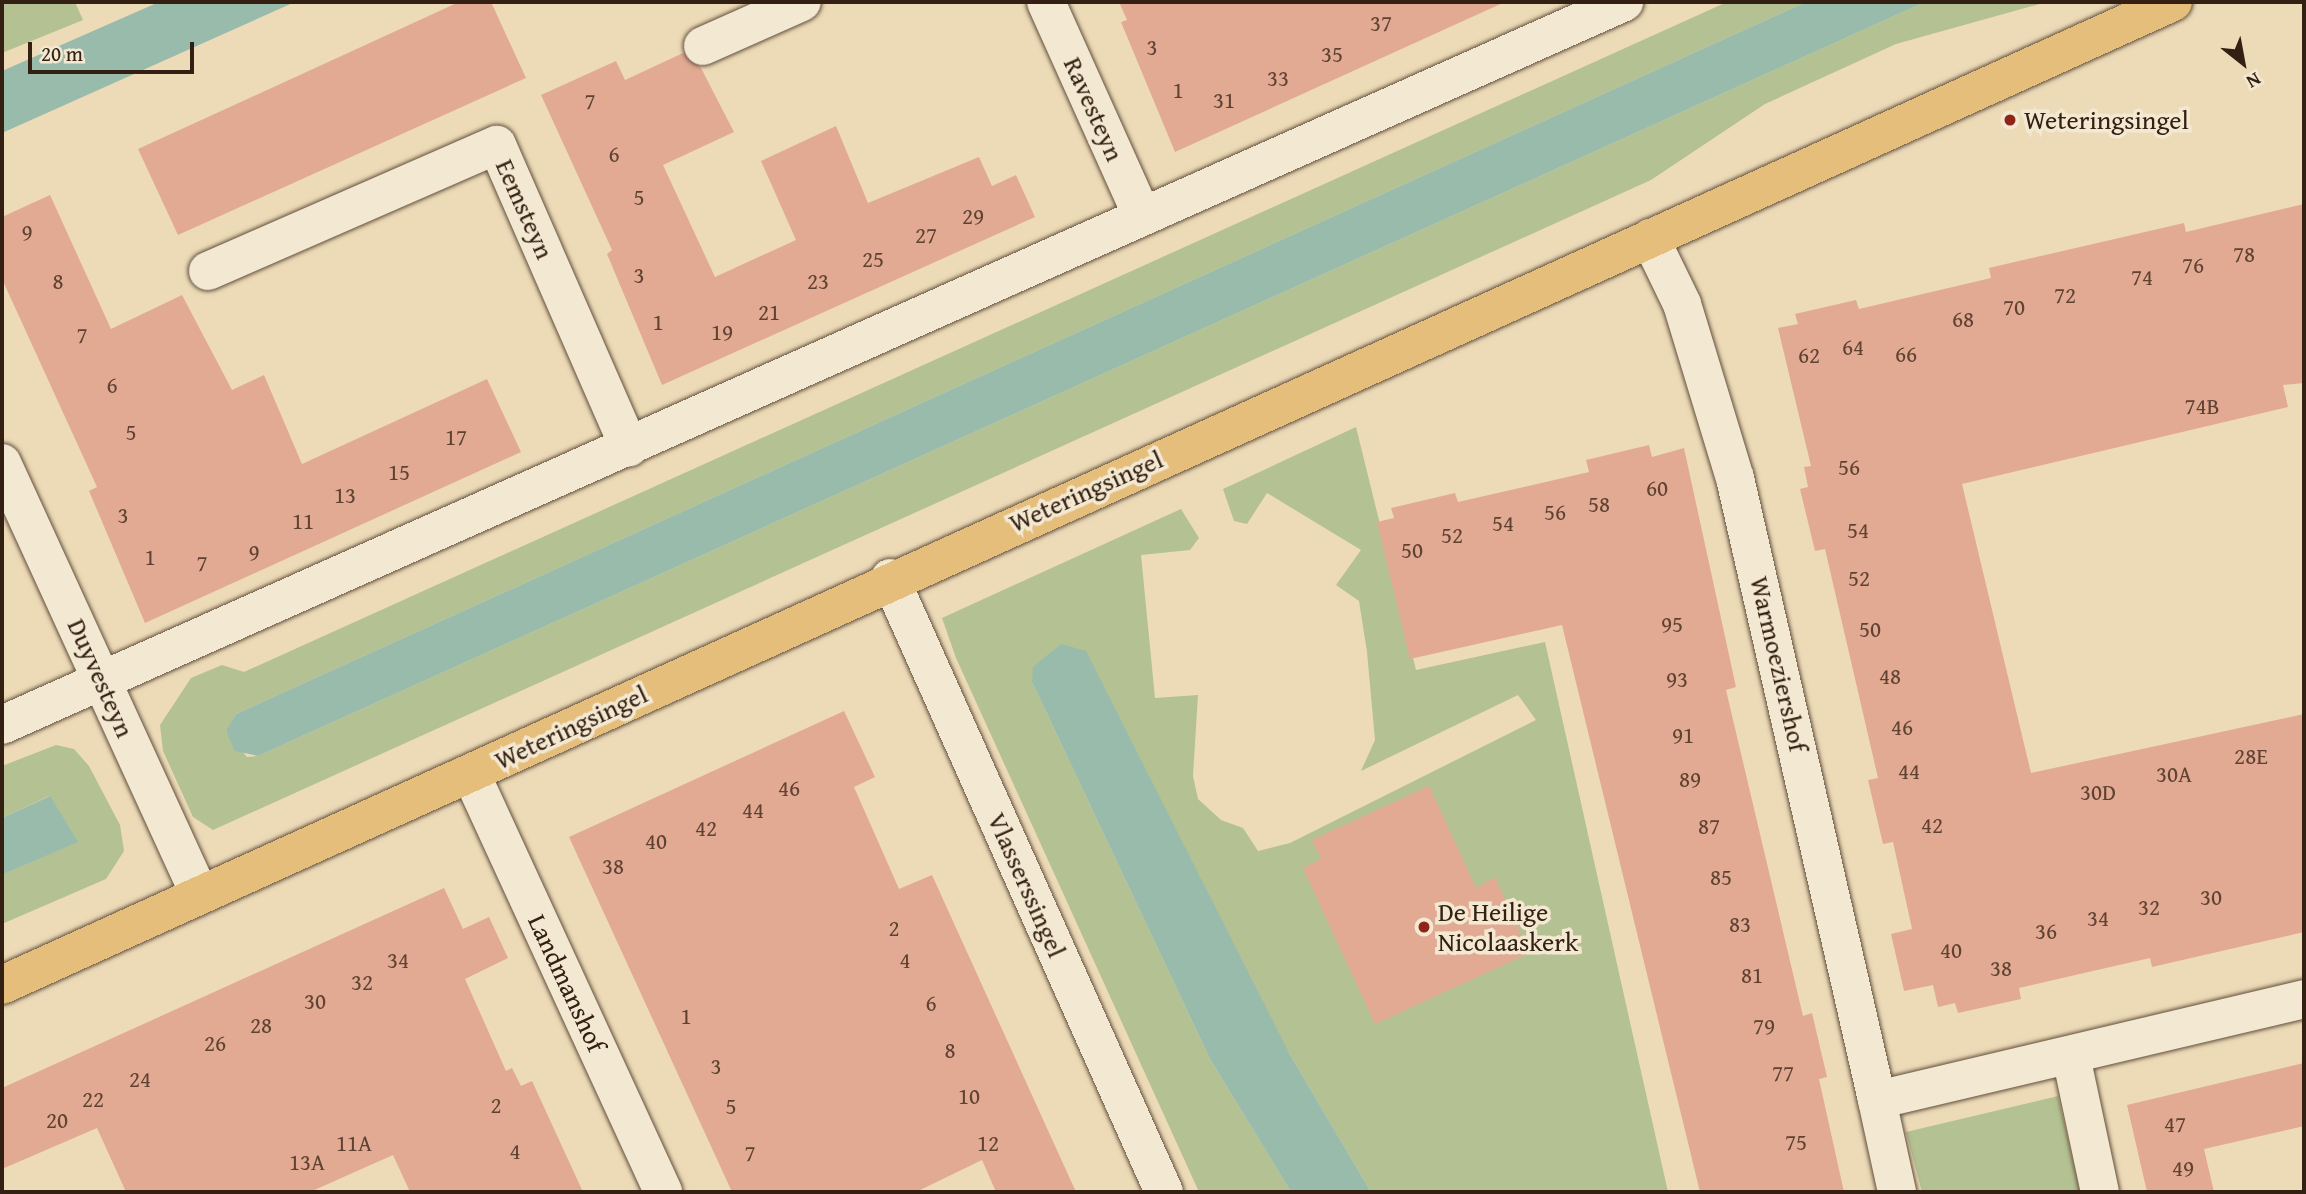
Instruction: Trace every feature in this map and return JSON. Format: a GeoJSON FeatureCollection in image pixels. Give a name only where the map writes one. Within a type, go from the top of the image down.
{"type":"FeatureCollection","features":[{"type":"Feature","properties":{"kind":"main road","name":"Weteringsingel"},"geometry":{"type":"LineString","coordinates":[[2,985],[199,894],[471,774],[890,578],[1650,238],[1843,156],[2173,2]]}},
{"type":"Feature","properties":{"kind":"street"},"geometry":{"type":"LineString","coordinates":[[703,46],[802,2]]}},
{"type":"Feature","properties":{"kind":"street","name":"Ravesteyn"},"geometry":{"type":"LineString","coordinates":[[1046,2],[1142,216]]}},
{"type":"Feature","properties":{"kind":"street"},"geometry":{"type":"LineString","coordinates":[[2,726],[104,684],[1624,2]]}},
{"type":"Feature","properties":{"kind":"street","name":"Eemsteyn"},"geometry":{"type":"LineString","coordinates":[[208,271],[497,145],[629,447]]}},
{"type":"Feature","properties":{"kind":"street","name":"Warmoeziershof"},"geometry":{"type":"LineString","coordinates":[[1650,238],[1682,304],[1735,478],[1897,1192]]}},
{"type":"Feature","properties":{"kind":"street","name":"Duyvesteyn"},"geometry":{"type":"LineString","coordinates":[[2,463],[199,894]]}},
{"type":"Feature","properties":{"kind":"street","name":"Vlasserssingel"},"geometry":{"type":"LineString","coordinates":[[890,578],[1164,1192]]}},
{"type":"Feature","properties":{"kind":"street","name":"Landmanshof"},"geometry":{"type":"LineString","coordinates":[[471,774],[663,1192]]}},
{"type":"Feature","properties":{"kind":"street"},"geometry":{"type":"LineString","coordinates":[[1877,1100],[2304,999]]}},
{"type":"Feature","properties":{"kind":"street"},"geometry":{"type":"LineString","coordinates":[[2071,1056],[2100,1192]]}},
{"type":"Feature","properties":{"kind":"green space"},"geometry":{"type":"Polygon","coordinates":[[[2,2],[75,2],[83,20],[2,53],[2,2]]]}},
{"type":"Feature","properties":{"kind":"green space"},"geometry":{"type":"Polygon","coordinates":[[[1727,2],[1806,2],[236,714],[226,732],[247,757],[258,756],[1925,2],[2047,2],[1896,44],[1765,104],[1651,180],[213,830],[193,817],[163,751],[160,725],[191,678],[222,665],[244,672],[1727,2]]]}},
{"type":"Feature","properties":{"kind":"green space"},"geometry":{"type":"Polygon","coordinates":[[[1356,427],[1416,670],[1545,642],[1668,1192],[1371,1192],[1289,1053],[1032,682],[1210,1059],[1291,1192],[1199,1192],[956,658],[942,618],[1181,509],[1199,538],[1190,550],[1141,555],[1155,698],[1198,695],[1193,776],[1198,799],[1221,820],[1243,828],[1258,851],[1290,843],[1536,720],[1518,695],[1361,771],[1375,740],[1367,652],[1359,601],[1336,585],[1361,550],[1267,493],[1247,524],[1234,521],[1223,489],[1356,427]]]}},
{"type":"Feature","properties":{"kind":"green space"},"geometry":{"type":"Polygon","coordinates":[[[56,745],[74,749],[89,766],[120,825],[124,851],[106,879],[2,924],[2,875],[77,842],[49,796],[2,818],[2,766],[56,745]]]}},
{"type":"Feature","properties":{"kind":"green space"},"geometry":{"type":"Polygon","coordinates":[[[2058,1096],[2080,1192],[1922,1192],[1906,1132],[2058,1096]]]}},
{"type":"Feature","properties":{"kind":"shaded area"},"geometry":{"type":"Polygon","coordinates":[[[159,2],[295,2],[2,133],[2,71],[159,2]]]}},
{"type":"Feature","properties":{"kind":"shaded area"},"geometry":{"type":"Polygon","coordinates":[[[1806,2],[1925,2],[258,756],[235,751],[226,731],[236,714],[1806,2]]]}},
{"type":"Feature","properties":{"kind":"shaded area"},"geometry":{"type":"Polygon","coordinates":[[[1061,644],[1086,651],[1289,1053],[1371,1192],[1291,1192],[1210,1059],[1032,682],[1033,667],[1061,644]]]}},
{"type":"Feature","properties":{"kind":"shaded area"},"geometry":{"type":"Polygon","coordinates":[[[50,796],[78,842],[2,875],[2,818],[50,796]]]}},
{"type":"Feature","properties":{"kind":"building"},"geometry":{"type":"Polygon","coordinates":[[[459,2],[491,2],[526,78],[178,235],[138,149],[459,2]]]}},
{"type":"Feature","properties":{"kind":"building"},"geometry":{"type":"Polygon","coordinates":[[[1119,2],[1505,2],[1175,152],[1121,22],[1127,20],[1119,2]]]}},
{"type":"Feature","properties":{"kind":"building"},"geometry":{"type":"Polygon","coordinates":[[[683,53],[701,68],[734,132],[663,165],[715,277],[796,240],[761,161],[836,126],[868,203],[979,157],[992,186],[1016,175],[1035,217],[662,385],[607,254],[612,250],[541,95],[616,61],[625,80],[683,53]]]}},
{"type":"Feature","properties":{"kind":"building"},"geometry":{"type":"Polygon","coordinates":[[[50,195],[111,329],[182,295],[232,390],[264,375],[302,464],[487,379],[521,452],[145,623],[89,491],[97,487],[2,279],[2,217],[50,195]]]}},
{"type":"Feature","properties":{"kind":"building"},"geometry":{"type":"Polygon","coordinates":[[[2304,204],[2304,383],[2283,385],[2288,407],[1962,484],[2031,773],[2304,714],[2304,932],[2152,967],[2150,958],[2019,988],[2021,999],[1958,1013],[1955,1003],[1938,1007],[1933,985],[1904,991],[1891,934],[1912,929],[1893,842],[1883,844],[1868,780],[1878,778],[1825,549],[1815,551],[1800,489],[1808,487],[1804,467],[1811,466],[1778,328],[1798,324],[1795,314],[1856,300],[1859,309],[1991,278],[1989,268],[2184,223],[2186,232],[2304,204]]]}},
{"type":"Feature","properties":{"kind":"building"},"geometry":{"type":"Polygon","coordinates":[[[1649,445],[1652,457],[1684,448],[1736,687],[1726,690],[1803,1016],[1812,1013],[1820,1047],[1827,1077],[1819,1079],[1844,1192],[1700,1192],[1562,625],[1410,659],[1377,522],[1394,518],[1391,508],[1455,493],[1458,502],[1589,472],[1586,460],[1649,445]]]}},
{"type":"Feature","properties":{"kind":"building"},"geometry":{"type":"Polygon","coordinates":[[[844,711],[875,777],[854,787],[899,889],[932,875],[1076,1192],[996,1192],[982,1160],[916,1192],[732,1192],[569,837],[844,711]]]}},
{"type":"Feature","properties":{"kind":"building","name":"De Heilige Nicolaaskerk"},"geometry":{"type":"Polygon","coordinates":[[[1429,786],[1476,888],[1495,877],[1529,953],[1375,1024],[1303,868],[1321,859],[1312,840],[1429,786]]]}},
{"type":"Feature","properties":{"kind":"building"},"geometry":{"type":"Polygon","coordinates":[[[444,888],[463,929],[489,917],[508,958],[465,979],[506,1071],[512,1068],[521,1086],[532,1081],[583,1192],[410,1192],[393,1155],[310,1192],[126,1192],[97,1128],[2,1169],[2,1088],[444,888]]]}},
{"type":"Feature","properties":{"kind":"building"},"geometry":{"type":"Polygon","coordinates":[[[2304,1063],[2304,1126],[2204,1149],[2214,1192],[2147,1192],[2127,1105],[2304,1063]]]}},
{"type":"Feature","properties":{"kind":"place","name":"Weteringsingel"},"geometry":{"type":"Point","coordinates":[2010,120]}},
{"type":"Feature","properties":{"kind":"place","name":"De Heilige Nicolaaskerk"},"geometry":{"type":"Point","coordinates":[1424,927]}}]}
